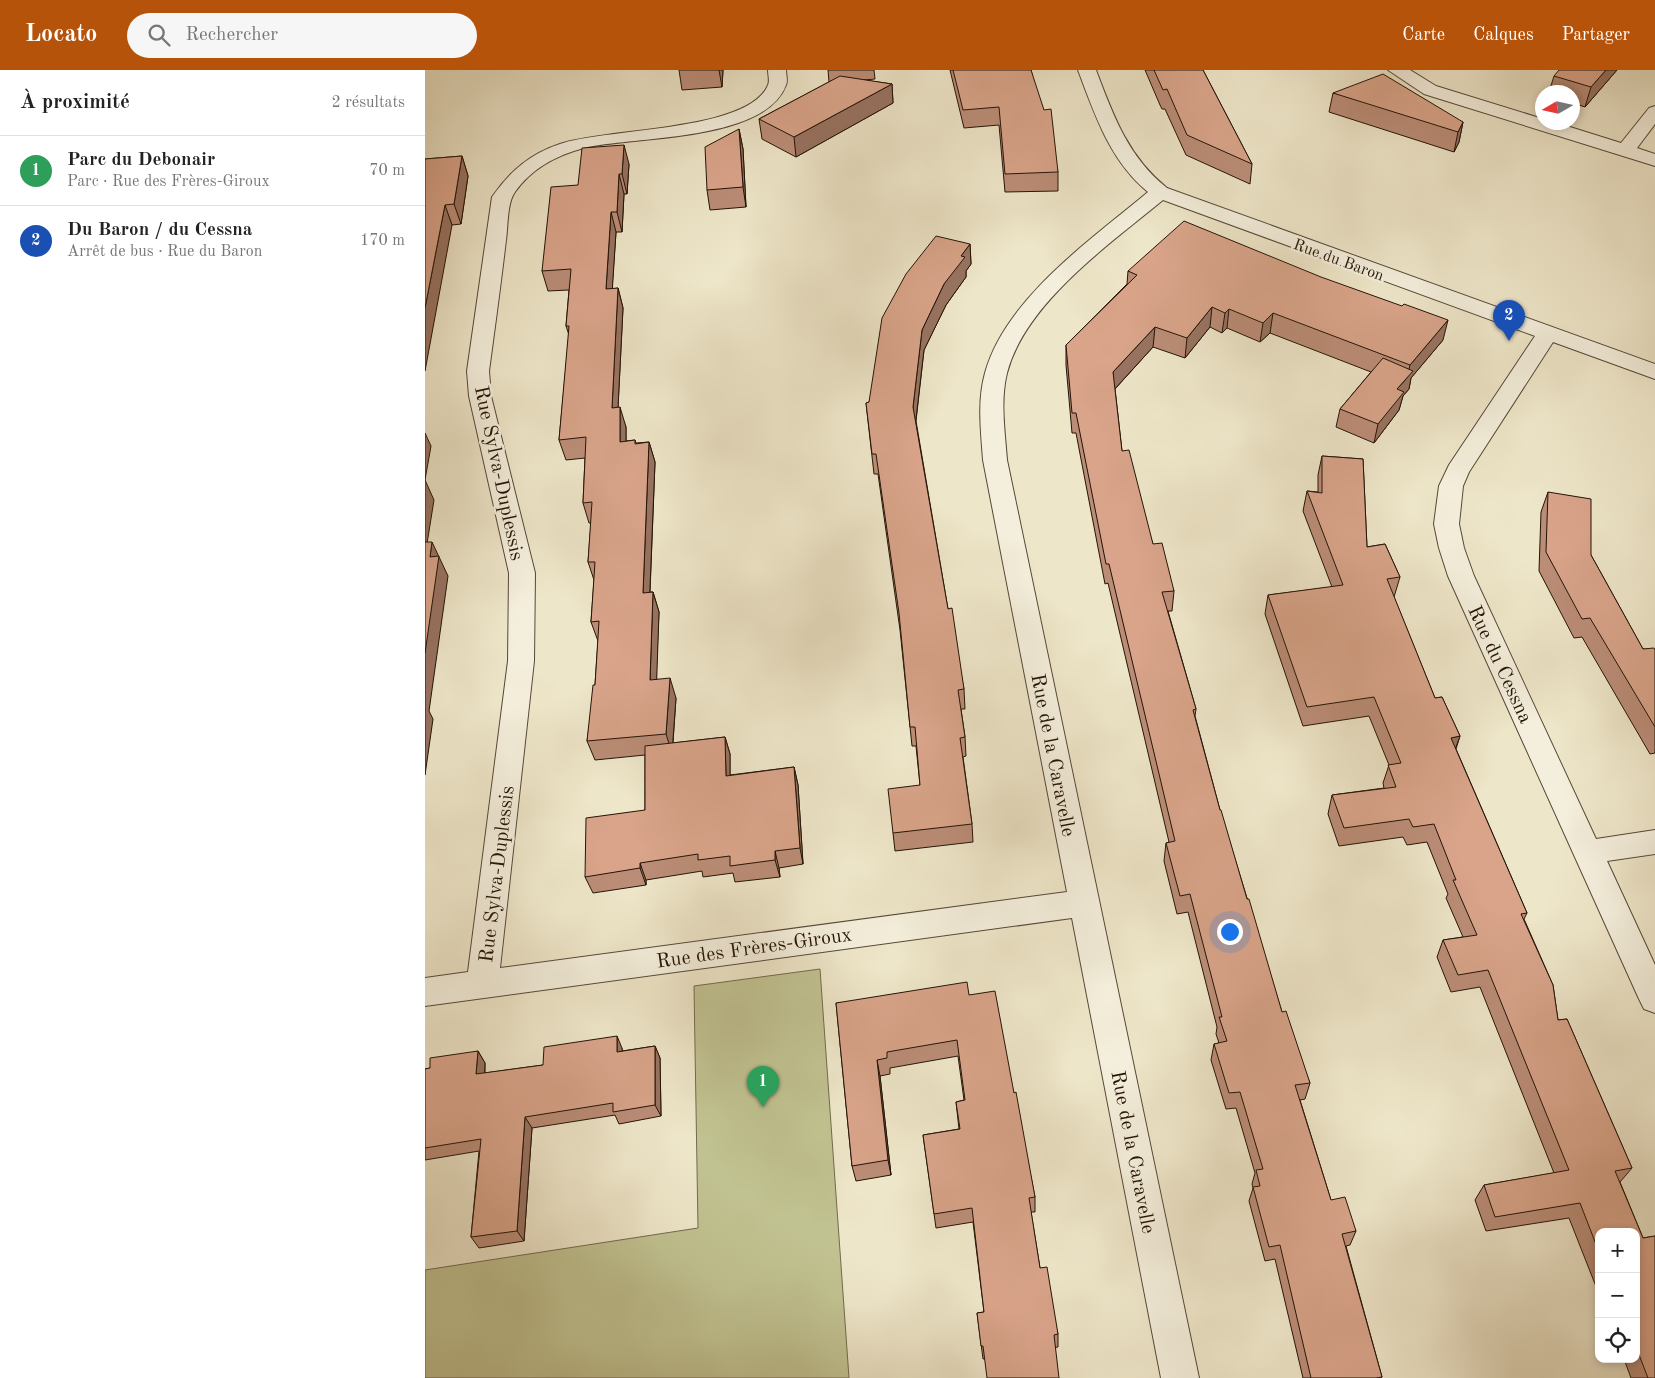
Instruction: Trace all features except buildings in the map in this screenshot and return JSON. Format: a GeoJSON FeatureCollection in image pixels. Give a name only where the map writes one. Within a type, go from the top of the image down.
{"type":"FeatureCollection","features":[{"type":"Feature","properties":{"kind":"street","name":"Rue Sylva-Duplessis"},"geometry":{"type":"LineString","coordinates":[[482,984],[521,661],[523,607],[522,573],[481,396],[478,371],[502,197],[510,183],[523,171],[537,161],[560,150],[590,141],[685,131],[724,122],[755,108],[773,93],[778,83],[777,70]]}},
{"type":"Feature","properties":{"kind":"street","name":"Rue du Baron"},"geometry":{"type":"LineString","coordinates":[[1087,70],[1129,165],[1145,182],[1160,192],[1547,335],[1655,372]]}},
{"type":"Feature","properties":{"kind":"street"},"geometry":{"type":"LineString","coordinates":[[1397,70],[1411,80],[1437,93],[1655,160]]}},
{"type":"Feature","properties":{"kind":"street"},"geometry":{"type":"LineString","coordinates":[[1625,151],[1655,112]]}},
{"type":"Feature","properties":{"kind":"street","name":"Rue de la Caravelle"},"geometry":{"type":"LineString","coordinates":[[1160,192],[1067,272],[1013,332],[996,371],[992,404],[995,460],[1180,1378]]}},
{"type":"Feature","properties":{"kind":"street","name":"Rue du Cessna"},"geometry":{"type":"LineString","coordinates":[[1547,335],[1457,471],[1448,494],[1445,518],[1450,546],[1461,576],[1655,999]]}},
{"type":"Feature","properties":{"kind":"street"},"geometry":{"type":"LineString","coordinates":[[1588,852],[1655,842]]}},
{"type":"Feature","properties":{"kind":"street","name":"Rue des Frères-Giroux"},"geometry":{"type":"LineString","coordinates":[[425,992],[1084,902]]}},
{"type":"Feature","properties":{"kind":"green space"},"geometry":{"type":"Polygon","coordinates":[[[820,969],[849,1378],[425,1378],[425,1270],[698,1228],[694,986],[820,969]]]}},
{"type":"Feature","properties":{"kind":"place","name":"Du Baron / du Cessna"},"geometry":{"type":"Point","coordinates":[1509,341]}},
{"type":"Feature","properties":{"kind":"place","name":"Parc du Debonair"},"geometry":{"type":"Point","coordinates":[763,1107]}}]}
